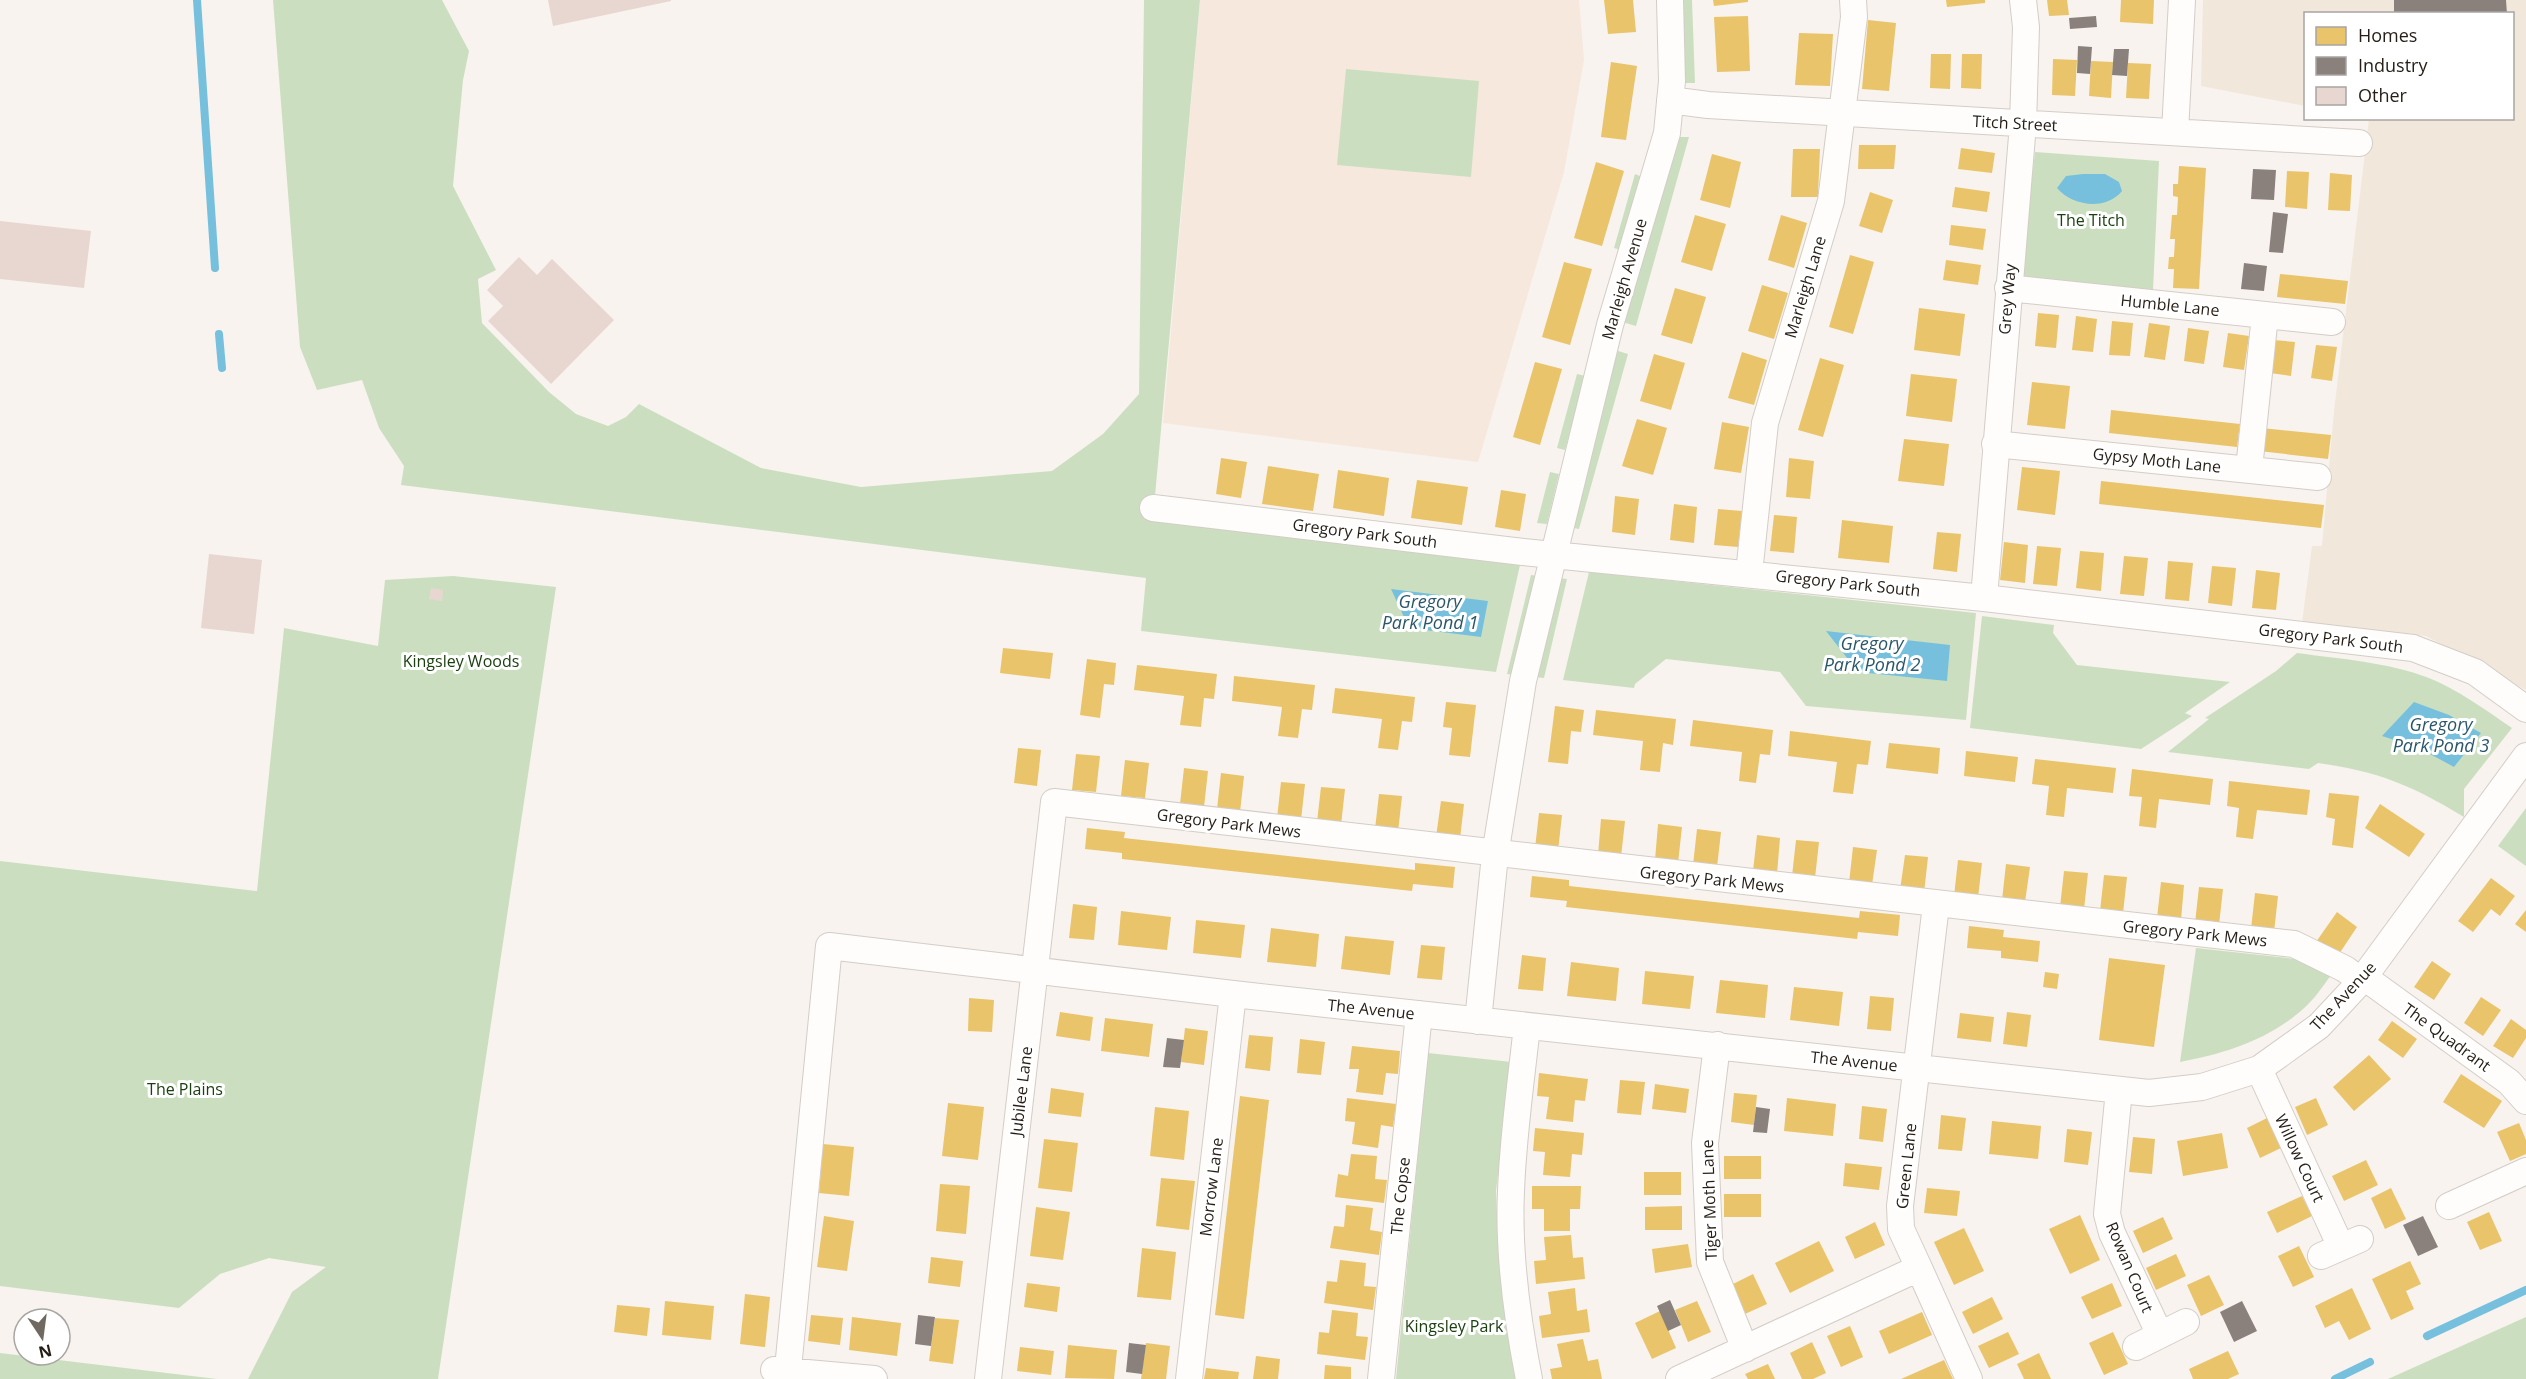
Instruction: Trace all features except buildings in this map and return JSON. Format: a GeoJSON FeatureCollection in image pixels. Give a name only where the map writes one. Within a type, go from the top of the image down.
{"type":"FeatureCollection","features":[{"type":"Feature","properties":{"kind":"street","name":"Marleigh Avenue"},"geometry":{"type":"LineString","coordinates":[[1478,1021],[1495,855],[1523,681],[1610,325],[1667,133],[1672,81],[1670,0]]}},
{"type":"Feature","properties":{"kind":"street","name":"Marleigh Lane"},"geometry":{"type":"LineString","coordinates":[[1749,573],[1765,423],[1831,201],[1854,17],[1852,0]]}},
{"type":"Feature","properties":{"kind":"street","name":"Grey Way"},"geometry":{"type":"LineString","coordinates":[[1984,598],[2023,124],[2026,27],[2023,0]]}},
{"type":"Feature","properties":{"kind":"street"},"geometry":{"type":"LineString","coordinates":[[2175,132],[2182,0]]}},
{"type":"Feature","properties":{"kind":"street","name":"Titch Street"},"geometry":{"type":"LineString","coordinates":[[1670,100],[2023,124],[2360,143]]}},
{"type":"Feature","properties":{"kind":"street","name":"Humble Lane"},"geometry":{"type":"LineString","coordinates":[[2008,288],[2332,322]]}},
{"type":"Feature","properties":{"kind":"street"},"geometry":{"type":"LineString","coordinates":[[2249,469],[2265,315]]}},
{"type":"Feature","properties":{"kind":"street","name":"Gypsy Moth Lane"},"geometry":{"type":"LineString","coordinates":[[1995,444],[2318,477]]}},
{"type":"Feature","properties":{"kind":"street","name":"Gregory Park South"},"geometry":{"type":"LineString","coordinates":[[1154,508],[1552,555],[1984,598],[2413,648],[2475,672],[2526,709]]}},
{"type":"Feature","properties":{"kind":"street","name":"The Avenue"},"geometry":{"type":"LineString","coordinates":[[783,1373],[830,946],[1478,1021],[2119,1090],[2172,1092],[2202,1087],[2259,1069],[2319,1026],[2363,979],[2526,756]]}},
{"type":"Feature","properties":{"kind":"street","name":"Gregory Park Mews"},"geometry":{"type":"LineString","coordinates":[[1054,802],[1495,855],[2294,944],[2363,979]]}},
{"type":"Feature","properties":{"kind":"street","name":"Jubilee Lane"},"geometry":{"type":"LineString","coordinates":[[988,1379],[1054,802]]}},
{"type":"Feature","properties":{"kind":"street","name":"Green Lane"},"geometry":{"type":"LineString","coordinates":[[1936,905],[1900,1206],[1901,1228],[1969,1379]]}},
{"type":"Feature","properties":{"kind":"street","name":"The Quadrant"},"geometry":{"type":"LineString","coordinates":[[2363,979],[2509,1082],[2526,1101]]}},
{"type":"Feature","properties":{"kind":"street","name":"Morrow Lane"},"geometry":{"type":"LineString","coordinates":[[1189,1379],[1233,994]]}},
{"type":"Feature","properties":{"kind":"street","name":"The Copse"},"geometry":{"type":"LineString","coordinates":[[1381,1379],[1419,1014]]}},
{"type":"Feature","properties":{"kind":"street"},"geometry":{"type":"LineString","coordinates":[[1527,1026],[1511,1191],[1511,1234],[1516,1304],[1529,1379]]}},
{"type":"Feature","properties":{"kind":"street","name":"Tiger Moth Lane"},"geometry":{"type":"LineString","coordinates":[[1717,1046],[1705,1143],[1710,1262],[1745,1349]]}},
{"type":"Feature","properties":{"kind":"street","name":"Willow Court"},"geometry":{"type":"LineString","coordinates":[[2259,1069],[2341,1247]]}},
{"type":"Feature","properties":{"kind":"street","name":"Rowan Court"},"geometry":{"type":"LineString","coordinates":[[2119,1090],[2107,1214],[2112,1233],[2160,1335]]}},
{"type":"Feature","properties":{"kind":"street"},"geometry":{"type":"LineString","coordinates":[[2449,1206],[2526,1171]]}},
{"type":"Feature","properties":{"kind":"street"},"geometry":{"type":"LineString","coordinates":[[1679,1379],[1719,1371],[1745,1349],[1919,1268]]}},
{"type":"Feature","properties":{"kind":"street"},"geometry":{"type":"LineString","coordinates":[[2136,1347],[2186,1322]]}},
{"type":"Feature","properties":{"kind":"street"},"geometry":{"type":"LineString","coordinates":[[783,1373],[874,1379]]}},
{"type":"Feature","properties":{"kind":"shaded area"},"geometry":{"type":"Polygon","coordinates":[[[1200,0],[1579,0],[1584,60],[1564,172],[1478,462],[1163,423],[1200,0]]]}},
{"type":"Feature","properties":{"kind":"shaded area"},"geometry":{"type":"Polygon","coordinates":[[[2203,0],[2526,0],[2526,690],[2426,636],[2302,623],[2312,546],[2322,546],[2334,411],[2369,120],[2514,120],[2514,12],[2304,12],[2304,106],[2201,86],[2203,0]]]}},
{"type":"Feature","properties":{"kind":"green space"},"geometry":{"type":"Polygon","coordinates":[[[273,0],[442,0],[469,51],[463,80],[453,186],[496,270],[478,279],[482,323],[549,392],[576,414],[608,426],[626,417],[639,404],[761,468],[861,487],[1052,471],[1103,434],[1139,394],[1144,0],[1200,0],[1153,518],[1520,565],[1496,672],[1141,631],[1146,578],[401,485],[404,466],[379,428],[362,380],[317,390],[300,347],[273,0]]]}},
{"type":"Feature","properties":{"kind":"green space"},"geometry":{"type":"Polygon","coordinates":[[[1682,0],[1692,0],[1695,83],[1684,83],[1682,0]]]}},
{"type":"Feature","properties":{"kind":"green space"},"geometry":{"type":"Polygon","coordinates":[[[1346,69],[1479,81],[1471,177],[1337,165],[1346,69]]]}},
{"type":"Feature","properties":{"kind":"green space"},"geometry":{"type":"Polygon","coordinates":[[[1675,137],[1689,137],[1636,326],[1622,322],[1675,137]]]}},
{"type":"Feature","properties":{"kind":"green space","name":"The Titch"},"geometry":{"type":"Polygon","coordinates":[[[2035,152],[2159,161],[2153,290],[2021,276],[2035,152]]]}},
{"type":"Feature","properties":{"kind":"green space"},"geometry":{"type":"Polygon","coordinates":[[[1635,174],[1642,177],[1621,250],[1614,248],[1635,174]]]}},
{"type":"Feature","properties":{"kind":"green space"},"geometry":{"type":"Polygon","coordinates":[[[1615,350],[1628,354],[1579,529],[1568,527],[1615,350]]]}},
{"type":"Feature","properties":{"kind":"green space"},"geometry":{"type":"Polygon","coordinates":[[[1577,374],[1585,376],[1565,450],[1557,448],[1577,374]]]}},
{"type":"Feature","properties":{"kind":"green space"},"geometry":{"type":"Polygon","coordinates":[[[1550,472],[1559,474],[1547,524],[1537,523],[1550,472]]]}},
{"type":"Feature","properties":{"kind":"green space"},"geometry":{"type":"Polygon","coordinates":[[[1589,572],[1976,613],[1966,720],[1806,706],[1780,672],[1666,659],[1635,684],[1634,688],[1563,680],[1589,572]]]}},
{"type":"Feature","properties":{"kind":"green space"},"geometry":{"type":"Polygon","coordinates":[[[1531,575],[1538,576],[1514,675],[1507,674],[1531,575]]]}},
{"type":"Feature","properties":{"kind":"green space","name":"The Plains"},"geometry":{"type":"Polygon","coordinates":[[[453,576],[556,587],[438,1379],[248,1379],[292,1292],[326,1267],[269,1258],[220,1274],[179,1308],[0,1286],[0,861],[257,891],[284,628],[378,646],[385,580],[453,576]]]}},
{"type":"Feature","properties":{"kind":"green space"},"geometry":{"type":"Polygon","coordinates":[[[1559,578],[1567,579],[1544,678],[1526,676],[1559,578]]]}},
{"type":"Feature","properties":{"kind":"green space"},"geometry":{"type":"Polygon","coordinates":[[[1982,616],[2054,625],[2053,633],[2077,665],[2230,682],[2185,713],[2192,716],[2141,749],[1970,728],[1982,616]]]}},
{"type":"Feature","properties":{"kind":"green space"},"geometry":{"type":"Polygon","coordinates":[[[2297,653],[2380,665],[2429,678],[2461,694],[2512,728],[2464,789],[2464,817],[2411,788],[2360,771],[2318,763],[2309,769],[2168,752],[2209,719],[2205,718],[2276,671],[2297,653]]]}},
{"type":"Feature","properties":{"kind":"green space"},"geometry":{"type":"Polygon","coordinates":[[[2526,808],[2526,866],[2498,846],[2526,808]]]}},
{"type":"Feature","properties":{"kind":"green space"},"geometry":{"type":"Polygon","coordinates":[[[2196,948],[2296,959],[2332,974],[2306,1006],[2275,1030],[2229,1050],[2180,1062],[2196,948]]]}},
{"type":"Feature","properties":{"kind":"green space","name":"Kingsley Park"},"geometry":{"type":"Polygon","coordinates":[[[1428,1053],[1512,1062],[1496,1191],[1499,1260],[1517,1379],[1396,1379],[1428,1053]]]}},
{"type":"Feature","properties":{"kind":"green space"},"geometry":{"type":"Polygon","coordinates":[[[2526,1317],[2526,1379],[2388,1379],[2526,1317]]]}},
{"type":"Feature","properties":{"kind":"green space"},"geometry":{"type":"Polygon","coordinates":[[[0,1353],[12,1354],[12,1367],[72,1367],[72,1362],[217,1379],[0,1379],[0,1353]]]}},
{"type":"Feature","properties":{"kind":"water"},"geometry":{"type":"Polygon","coordinates":[[[2105,174],[2119,182],[2122,191],[2107,202],[2089,204],[2071,199],[2057,188],[2066,176],[2105,174]]]}},
{"type":"Feature","properties":{"kind":"water","name":"Gregory Park Pond 1"},"geometry":{"type":"Polygon","coordinates":[[[1391,589],[1488,601],[1481,637],[1409,628],[1391,589]]]}},
{"type":"Feature","properties":{"kind":"water","name":"Gregory Park Pond 2"},"geometry":{"type":"Polygon","coordinates":[[[1826,631],[1950,645],[1947,681],[1858,672],[1826,631]]]}},
{"type":"Feature","properties":{"kind":"water","name":"Gregory Park Pond 3"},"geometry":{"type":"Polygon","coordinates":[[[2414,702],[2449,715],[2481,733],[2454,767],[2419,748],[2382,736],[2414,702]]]}},
{"type":"Feature","properties":{"kind":"waterway"},"geometry":{"type":"LineString","coordinates":[[197,0],[215,268]]}},
{"type":"Feature","properties":{"kind":"waterway"},"geometry":{"type":"LineString","coordinates":[[219,334],[222,368]]}},
{"type":"Feature","properties":{"kind":"waterway"},"geometry":{"type":"LineString","coordinates":[[2427,1336],[2526,1290]]}},
{"type":"Feature","properties":{"kind":"waterway"},"geometry":{"type":"LineString","coordinates":[[2335,1379],[2370,1362]]}},
{"type":"Feature","properties":{"kind":"park label","name":"Kingsley Woods"},"geometry":{"type":"Point","coordinates":[461,661]}}]}
